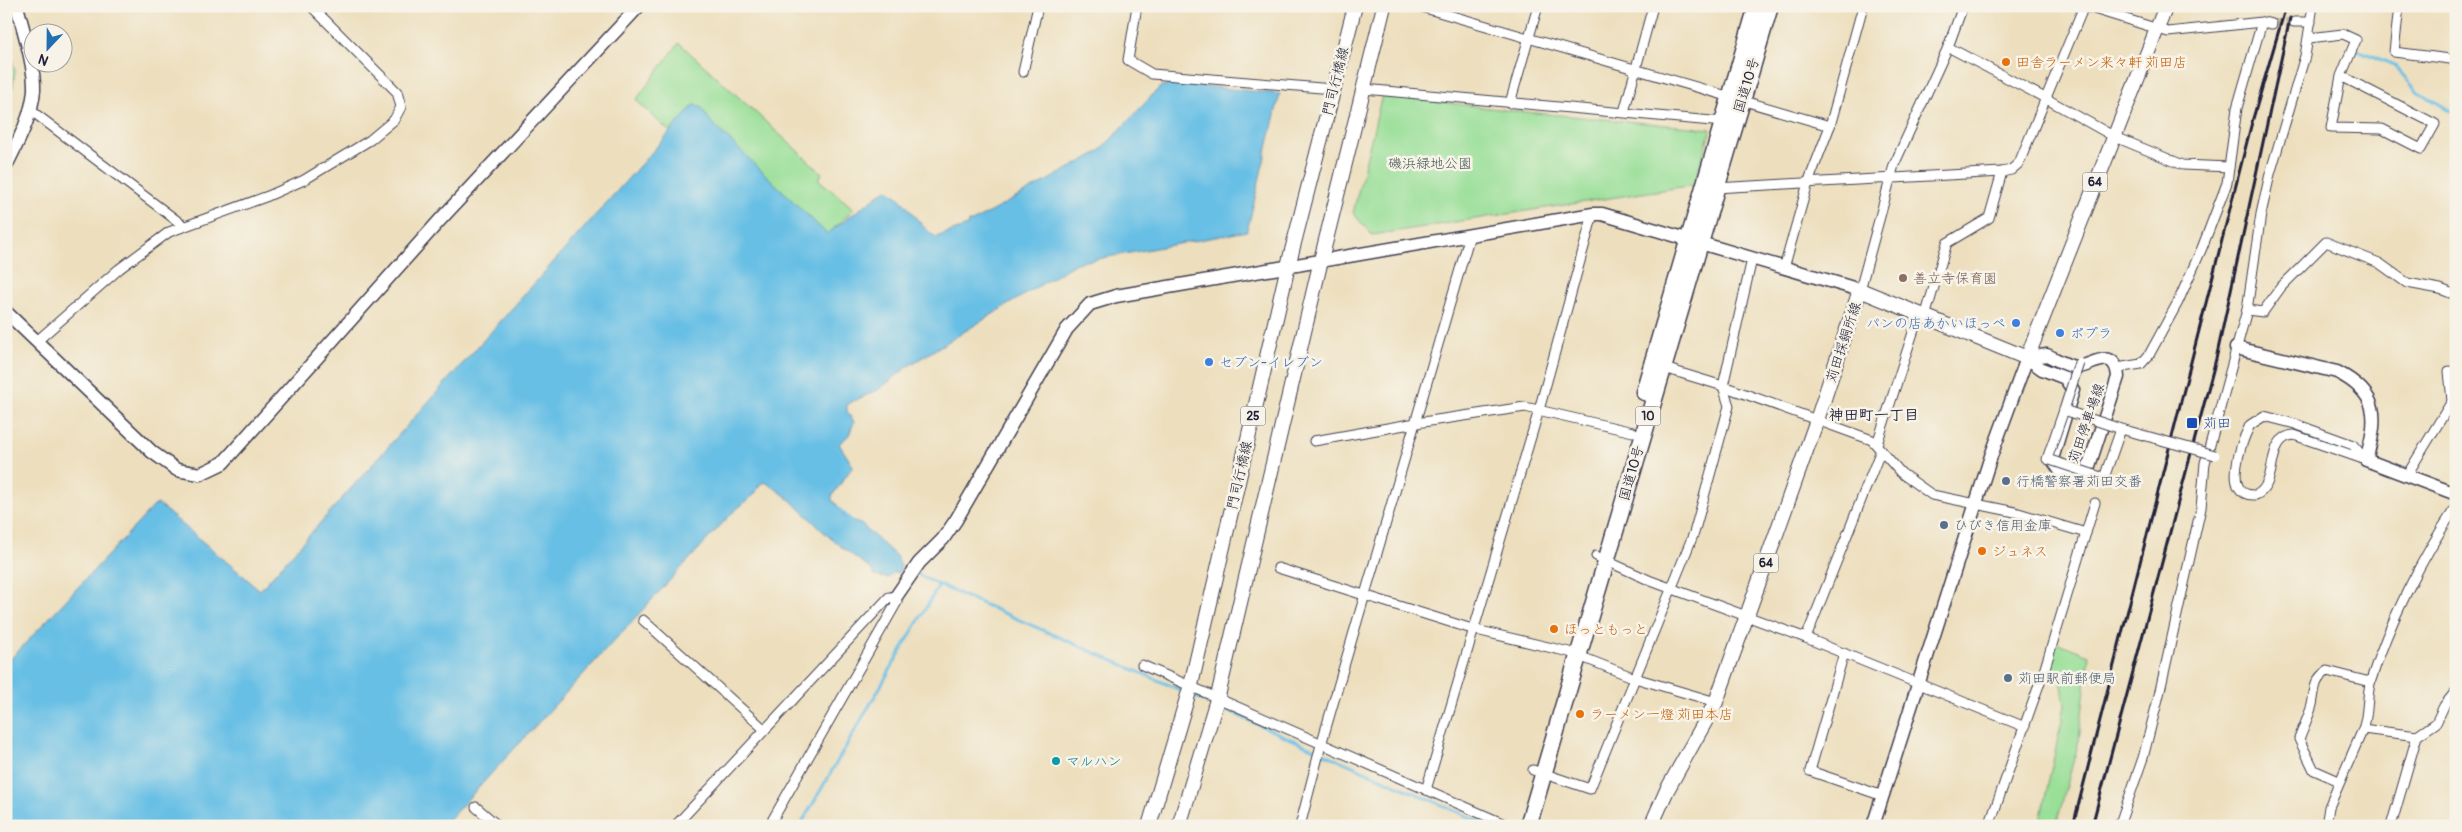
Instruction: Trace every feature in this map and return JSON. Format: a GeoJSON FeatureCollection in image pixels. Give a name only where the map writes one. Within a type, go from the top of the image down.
{"type":"FeatureCollection","features":[{"type":"Feature","properties":{"kind":"highway","name":"国道10号"},"geometry":{"type":"LineString","coordinates":[[1709,187],[1723,122],[1736,100],[1757,6]]}},
{"type":"Feature","properties":{"kind":"highway","name":"国道10号"},"geometry":{"type":"LineString","coordinates":[[1517,826],[1538,772],[1709,187],[1736,100],[1770,6]]}},
{"type":"Feature","properties":{"kind":"highway","name":"国道10号"},"geometry":{"type":"LineString","coordinates":[[1601,558],[1633,432],[1657,366]]}},
{"type":"Feature","properties":{"kind":"highway","name":"国道10号"},"geometry":{"type":"LineString","coordinates":[[1528,826],[1538,772]]}},
{"type":"Feature","properties":{"kind":"main road","name":"門司行橋線"},"geometry":{"type":"LineString","coordinates":[[1149,826],[1191,685],[1288,266],[1354,6]]}},
{"type":"Feature","properties":{"kind":"main road","name":"25"},"geometry":{"type":"LineString","coordinates":[[1179,826],[1218,696],[1321,260],[1384,6]]}},
{"type":"Feature","properties":{"kind":"main road","name":"64"},"geometry":{"type":"LineString","coordinates":[[2027,358],[2113,136],[2166,6]]}},
{"type":"Feature","properties":{"kind":"main road","name":"苅田採銅所線"},"geometry":{"type":"LineString","coordinates":[[1651,826],[1667,790],[1716,702],[1817,420],[1860,290],[2027,358]]}},
{"type":"Feature","properties":{"kind":"street"},"geometry":{"type":"LineString","coordinates":[[6,166],[22,133],[34,89],[26,42],[17,6]]}},
{"type":"Feature","properties":{"kind":"street"},"geometry":{"type":"LineString","coordinates":[[37,341],[119,269],[169,232],[268,196],[304,180],[370,140],[394,120],[401,107],[397,92],[311,6]]}},
{"type":"Feature","properties":{"kind":"street"},"geometry":{"type":"LineString","coordinates":[[6,312],[152,452],[178,470],[200,474],[222,463],[440,220],[640,6]]}},
{"type":"Feature","properties":{"kind":"street"},"geometry":{"type":"LineString","coordinates":[[1024,72],[1038,6]]}},
{"type":"Feature","properties":{"kind":"street"},"geometry":{"type":"LineString","coordinates":[[1137,6],[1128,60],[1152,74],[1333,89]]}},
{"type":"Feature","properties":{"kind":"street"},"geometry":{"type":"LineString","coordinates":[[1418,6],[1635,71],[1830,126]]}},
{"type":"Feature","properties":{"kind":"street"},"geometry":{"type":"LineString","coordinates":[[1510,103],[1538,6]]}},
{"type":"Feature","properties":{"kind":"street"},"geometry":{"type":"LineString","coordinates":[[1624,112],[1653,6]]}},
{"type":"Feature","properties":{"kind":"street"},"geometry":{"type":"LineString","coordinates":[[1784,268],[1808,183],[1830,126],[1864,6]]}},
{"type":"Feature","properties":{"kind":"street"},"geometry":{"type":"LineString","coordinates":[[769,826],[897,602],[895,598],[919,564],[943,539],[956,520],[1067,329],[1090,304],[1116,296],[1593,214],[1602,214],[1694,243],[1860,290],[1894,165],[1948,48],[1963,6]]}},
{"type":"Feature","properties":{"kind":"street"},"geometry":{"type":"LineString","coordinates":[[1709,187],[1808,183],[2012,170],[2019,163],[2084,6],[2168,32],[2262,22],[2272,24]]}},
{"type":"Feature","properties":{"kind":"street"},"geometry":{"type":"LineString","coordinates":[[2119,826],[2143,758],[2159,695],[2201,508],[2205,463],[2247,310],[2265,198],[2305,56],[2313,6]]}},
{"type":"Feature","properties":{"kind":"street"},"geometry":{"type":"LineString","coordinates":[[2399,6],[2394,52],[2450,59]]}},
{"type":"Feature","properties":{"kind":"street"},"geometry":{"type":"LineString","coordinates":[[2117,368],[2141,364],[2149,356],[2178,302],[2202,248],[2227,183],[2237,108],[2262,22]]}},
{"type":"Feature","properties":{"kind":"street"},"geometry":{"type":"LineString","coordinates":[[2294,22],[2311,22]]}},
{"type":"Feature","properties":{"kind":"street"},"geometry":{"type":"LineString","coordinates":[[2308,38],[2343,34],[2356,40],[2341,76],[2331,128],[2382,129],[2421,149],[2435,124],[2341,76]]}},
{"type":"Feature","properties":{"kind":"street"},"geometry":{"type":"LineString","coordinates":[[1948,48],[2046,98],[2113,136],[2183,165],[2229,168]]}},
{"type":"Feature","properties":{"kind":"street"},"geometry":{"type":"LineString","coordinates":[[1364,89],[1723,122]]}},
{"type":"Feature","properties":{"kind":"street"},"geometry":{"type":"LineString","coordinates":[[29,109],[184,226]]}},
{"type":"Feature","properties":{"kind":"street"},"geometry":{"type":"LineString","coordinates":[[1806,638],[1879,447],[1947,243],[1989,218],[2002,172]]}},
{"type":"Feature","properties":{"kind":"street"},"geometry":{"type":"LineString","coordinates":[[1426,790],[1538,410],[1593,214]]}},
{"type":"Feature","properties":{"kind":"street"},"geometry":{"type":"LineString","coordinates":[[1300,826],[1321,745],[1470,235]]}},
{"type":"Feature","properties":{"kind":"street"},"geometry":{"type":"LineString","coordinates":[[2247,310],[2263,312],[2281,287],[2326,242],[2379,263],[2407,282],[2440,289],[2456,295]]}},
{"type":"Feature","properties":{"kind":"street"},"geometry":{"type":"LineString","coordinates":[[1538,772],[1590,789],[1694,534],[1729,406],[1723,386],[1752,259]]}},
{"type":"Feature","properties":{"kind":"street"},"geometry":{"type":"LineString","coordinates":[[2236,348],[2337,372],[2364,390],[2374,409],[2375,426],[2366,460]]}},
{"type":"Feature","properties":{"kind":"street","name":"苅田停車場線"},"geometry":{"type":"LineString","coordinates":[[2047,356],[2078,367],[2101,360],[2115,365],[2117,368],[2118,377],[2086,474],[2075,476],[2062,473],[2052,459],[2073,390],[2070,384],[2065,378],[2042,369],[2027,358],[2047,356]]}},
{"type":"Feature","properties":{"kind":"street"},"geometry":{"type":"LineString","coordinates":[[1873,826],[1976,504],[2027,358]]}},
{"type":"Feature","properties":{"kind":"street"},"geometry":{"type":"LineString","coordinates":[[2079,363],[2047,459],[2104,478],[2121,429]]}},
{"type":"Feature","properties":{"kind":"street"},"geometry":{"type":"LineString","coordinates":[[1657,366],[1723,386],[1872,440],[1901,473],[1922,490],[1942,498],[2028,515],[2086,534]]}},
{"type":"Feature","properties":{"kind":"street"},"geometry":{"type":"LineString","coordinates":[[2407,475],[2452,402],[2449,371]]}},
{"type":"Feature","properties":{"kind":"street"},"geometry":{"type":"LineString","coordinates":[[1314,441],[1416,423],[1525,407],[1633,432]]}},
{"type":"Feature","properties":{"kind":"street"},"geometry":{"type":"LineString","coordinates":[[2064,410],[2121,429],[2215,455]]}},
{"type":"Feature","properties":{"kind":"street"},"geometry":{"type":"LineString","coordinates":[[2366,460],[2353,445],[2295,424],[2264,416],[2253,421],[2247,431],[2235,481],[2240,491],[2245,494],[2256,495],[2261,493],[2268,484],[2279,442],[2288,435],[2294,435],[2456,494]]}},
{"type":"Feature","properties":{"kind":"street"},"geometry":{"type":"LineString","coordinates":[[1989,826],[2026,727],[2095,503]]}},
{"type":"Feature","properties":{"kind":"street"},"geometry":{"type":"LineString","coordinates":[[2326,826],[2328,807],[2363,729],[2370,682],[2380,653],[2407,593],[2456,507]]}},
{"type":"Feature","properties":{"kind":"street"},"geometry":{"type":"LineString","coordinates":[[1601,558],[1672,589],[1806,638],[1918,685],[2026,727]]}},
{"type":"Feature","properties":{"kind":"street"},"geometry":{"type":"LineString","coordinates":[[1278,568],[1472,629],[1573,654],[1635,678],[1716,702]]}},
{"type":"Feature","properties":{"kind":"street"},"geometry":{"type":"LineString","coordinates":[[675,826],[889,597],[895,598]]}},
{"type":"Feature","properties":{"kind":"street"},"geometry":{"type":"LineString","coordinates":[[643,620],[764,729]]}},
{"type":"Feature","properties":{"kind":"street"},"geometry":{"type":"LineString","coordinates":[[1844,653],[1810,771],[1882,796]]}},
{"type":"Feature","properties":{"kind":"street"},"geometry":{"type":"LineString","coordinates":[[1142,664],[1218,696],[1321,745],[1509,826]]}},
{"type":"Feature","properties":{"kind":"street"},"geometry":{"type":"LineString","coordinates":[[2340,781],[2314,770],[2299,739],[2312,704],[2313,689],[2319,676],[2327,671],[2370,682]]}},
{"type":"Feature","properties":{"kind":"street"},"geometry":{"type":"LineString","coordinates":[[2363,729],[2416,736],[2436,723],[2444,706],[2456,691]]}},
{"type":"Feature","properties":{"kind":"street"},"geometry":{"type":"LineString","coordinates":[[2391,826],[2416,736]]}},
{"type":"Feature","properties":{"kind":"street"},"geometry":{"type":"LineString","coordinates":[[476,807],[498,826]]}},
{"type":"Feature","properties":{"kind":"green space"},"geometry":{"type":"Polygon","coordinates":[[[6,40],[15,71],[6,132],[6,40]]]}},
{"type":"Feature","properties":{"kind":"green space"},"geometry":{"type":"Polygon","coordinates":[[[679,43],[822,173],[819,180],[854,209],[827,235],[710,122],[701,107],[694,105],[670,132],[636,100],[679,43]]]}},
{"type":"Feature","properties":{"kind":"green space","name":"磯浜緑地公園"},"geometry":{"type":"Polygon","coordinates":[[[1382,95],[1515,111],[1711,129],[1694,185],[1372,235],[1353,213],[1382,95]]]}},
{"type":"Feature","properties":{"kind":"green space"},"geometry":{"type":"Polygon","coordinates":[[[2053,641],[2089,655],[2079,740],[2056,826],[2039,826],[2065,706],[2061,679],[2045,668],[2053,641]]]}},
{"type":"Feature","properties":{"kind":"water"},"geometry":{"type":"Polygon","coordinates":[[[1172,83],[1280,94],[1247,231],[1076,263],[910,365],[878,390],[847,404],[847,411],[854,422],[849,435],[839,444],[853,466],[832,496],[832,501],[835,502],[844,516],[862,525],[896,556],[901,566],[899,573],[894,572],[888,578],[875,576],[872,570],[828,536],[790,500],[765,482],[760,484],[755,494],[732,513],[443,826],[6,826],[6,664],[154,506],[158,504],[260,590],[694,105],[701,107],[711,122],[827,234],[886,189],[900,199],[923,226],[936,237],[967,226],[968,222],[972,222],[1099,152],[1160,87],[1172,83]]]}},
{"type":"Feature","properties":{"kind":"waterway"},"geometry":{"type":"LineString","coordinates":[[2355,49],[2394,65],[2417,91],[2456,114]]}},
{"type":"Feature","properties":{"kind":"waterway"},"geometry":{"type":"LineString","coordinates":[[839,509],[851,520]]}},
{"type":"Feature","properties":{"kind":"waterway"},"geometry":{"type":"LineString","coordinates":[[915,573],[939,585]]}},
{"type":"Feature","properties":{"kind":"waterway"},"geometry":{"type":"LineString","coordinates":[[800,826],[939,585],[1185,692]]}},
{"type":"Feature","properties":{"kind":"waterway"},"geometry":{"type":"LineString","coordinates":[[1193,696],[1212,704]]}},
{"type":"Feature","properties":{"kind":"waterway"},"geometry":{"type":"LineString","coordinates":[[1218,707],[1490,826]]}},
{"type":"Feature","properties":{"kind":"tunnel"},"geometry":{"type":"LineString","coordinates":[[2272,24],[2294,22]]}},
{"type":"Feature","properties":{"kind":"railway"},"geometry":{"type":"LineString","coordinates":[[2073,826],[2252,122],[2286,6]]}},
{"type":"Feature","properties":{"kind":"railway"},"geometry":{"type":"LineString","coordinates":[[2092,826],[2216,359],[2290,18]]}},
{"type":"Feature","properties":{"kind":"place","name":"田舎ラーメン来々軒 苅田店"},"geometry":{"type":"Point","coordinates":[2006,62]}},
{"type":"Feature","properties":{"kind":"place","name":"善立寺保育園"},"geometry":{"type":"Point","coordinates":[1903,278]}},
{"type":"Feature","properties":{"kind":"place","name":"パンの店あかいほっぺ"},"geometry":{"type":"Point","coordinates":[2016,323]}},
{"type":"Feature","properties":{"kind":"place","name":"ポプラ"},"geometry":{"type":"Point","coordinates":[2060,333]}},
{"type":"Feature","properties":{"kind":"place","name":"セブン-イレブン"},"geometry":{"type":"Point","coordinates":[1209,362]}},
{"type":"Feature","properties":{"kind":"place","name":"苅田"},"geometry":{"type":"Point","coordinates":[2192,423]}},
{"type":"Feature","properties":{"kind":"place","name":"行橋警察署苅田交番"},"geometry":{"type":"Point","coordinates":[2006,481]}},
{"type":"Feature","properties":{"kind":"place","name":"ひびき信用金庫"},"geometry":{"type":"Point","coordinates":[1944,525]}},
{"type":"Feature","properties":{"kind":"place","name":"ジュネス"},"geometry":{"type":"Point","coordinates":[1982,551]}},
{"type":"Feature","properties":{"kind":"place","name":"ほっともっと"},"geometry":{"type":"Point","coordinates":[1554,629]}},
{"type":"Feature","properties":{"kind":"place","name":"苅田駅前郵便局"},"geometry":{"type":"Point","coordinates":[2008,678]}},
{"type":"Feature","properties":{"kind":"place","name":"ラーメン一燈 苅田本店"},"geometry":{"type":"Point","coordinates":[1580,714]}},
{"type":"Feature","properties":{"kind":"place","name":"マルハン"},"geometry":{"type":"Point","coordinates":[1056,761]}},
{"type":"Feature","properties":{"kind":"district","name":"神田町一丁目"},"geometry":{"type":"Point","coordinates":[1874,415]}}]}
